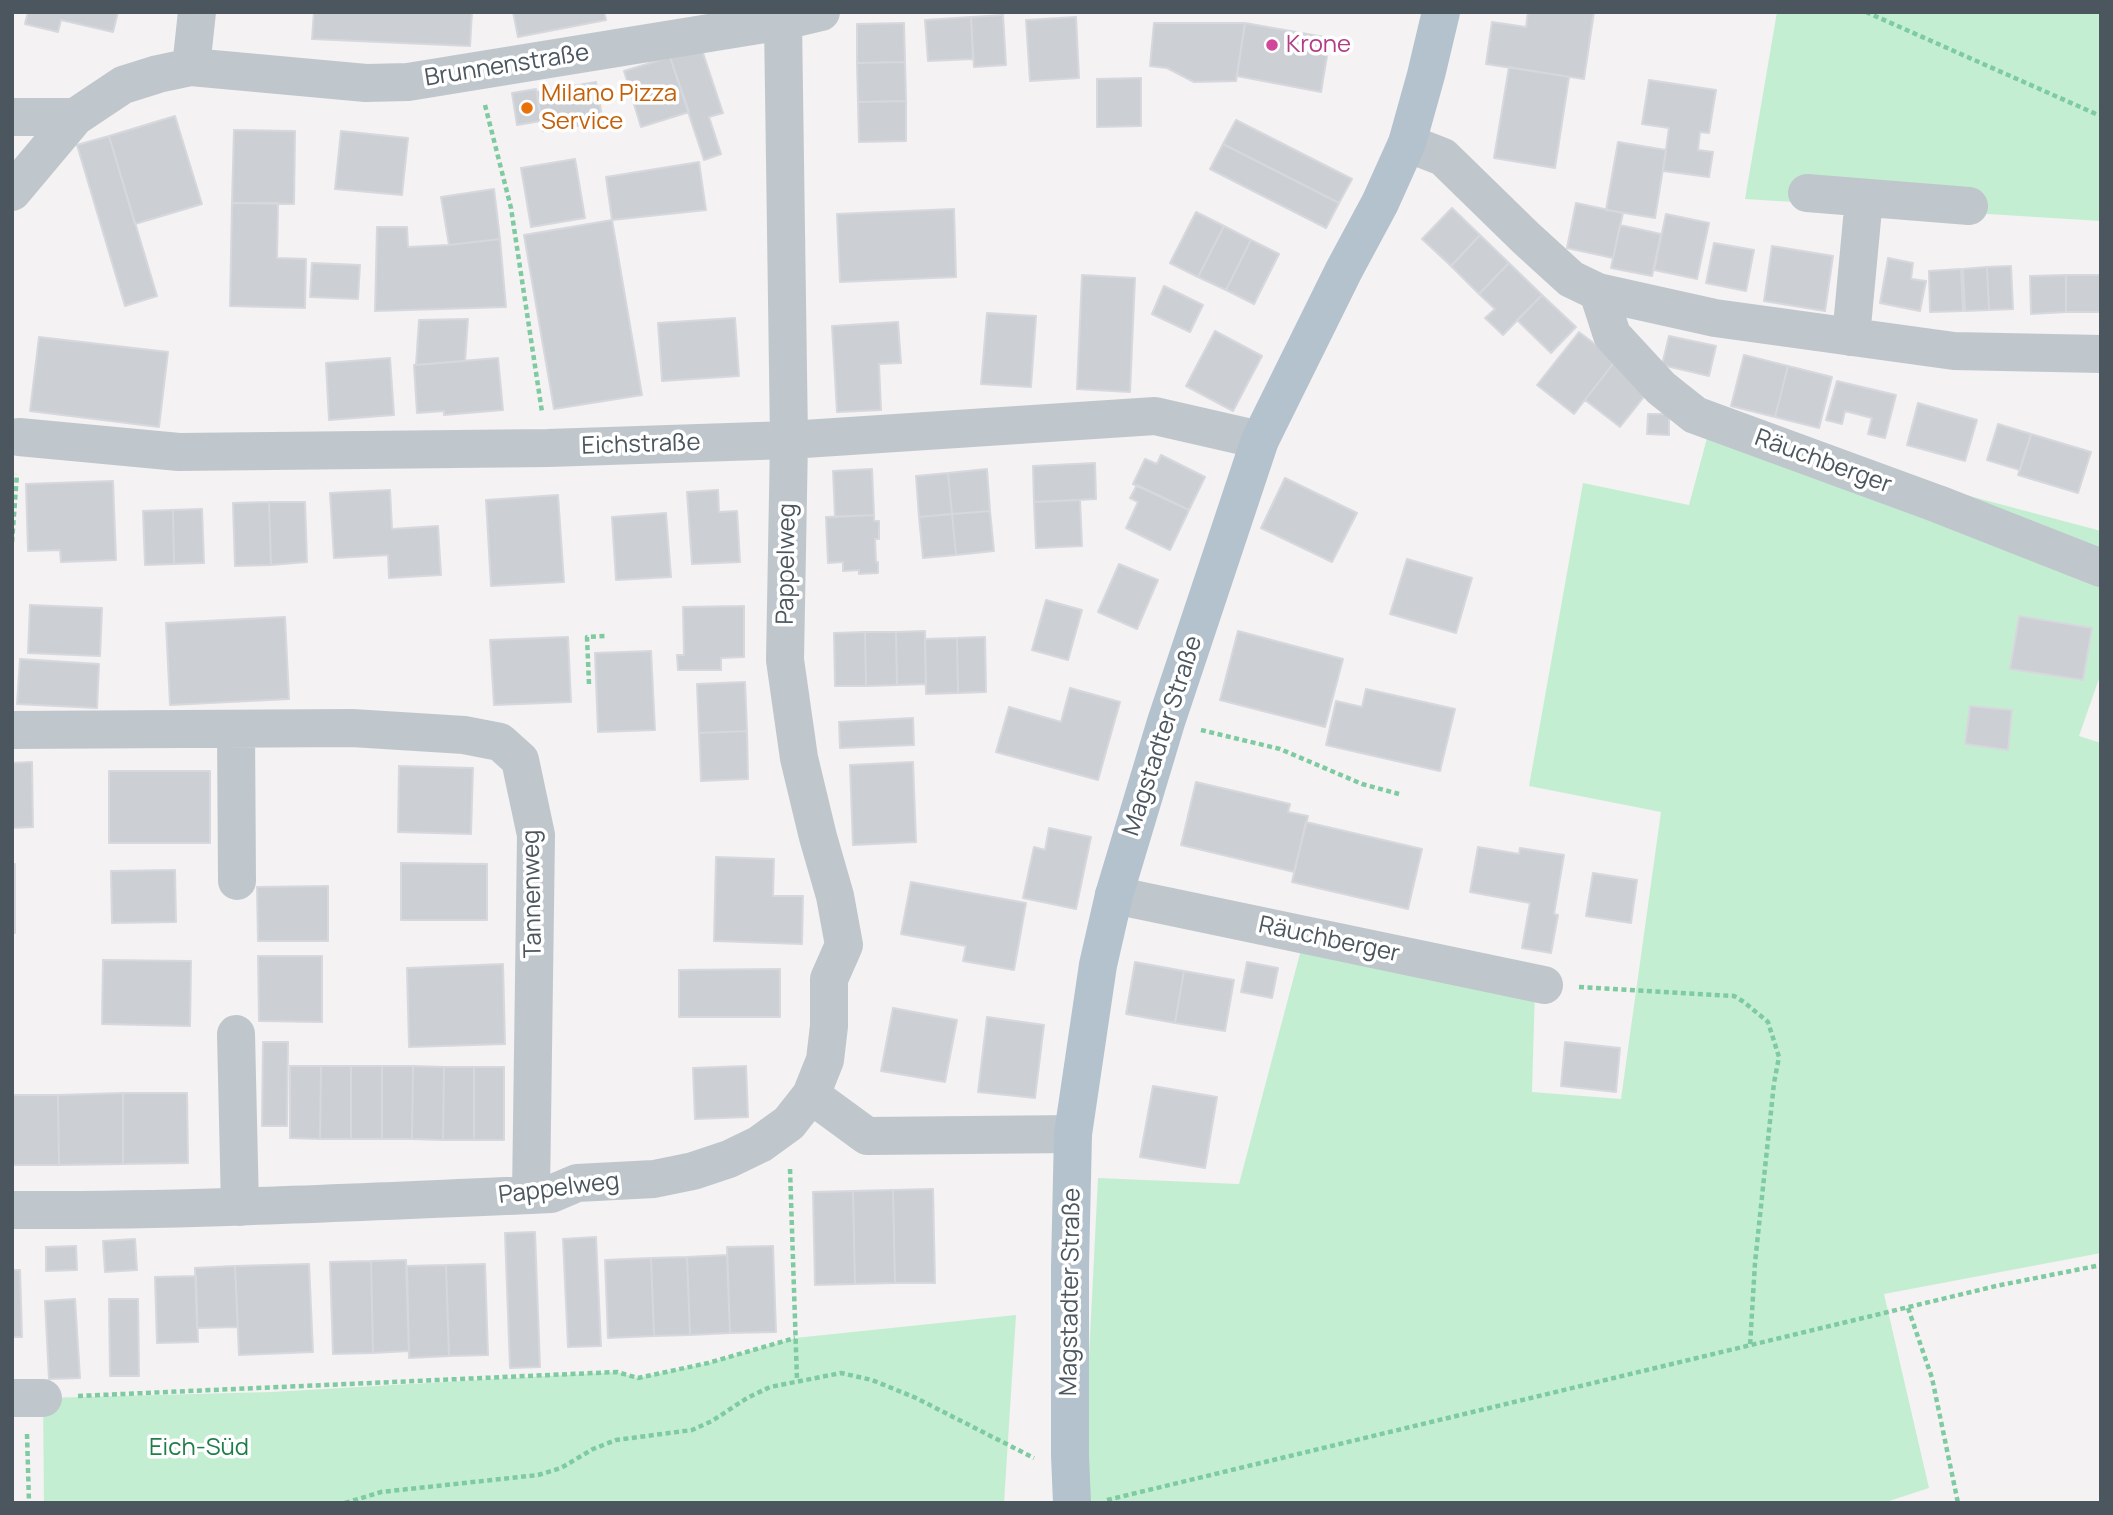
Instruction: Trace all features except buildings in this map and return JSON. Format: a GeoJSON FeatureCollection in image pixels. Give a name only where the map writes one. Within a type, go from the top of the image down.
{"type":"FeatureCollection","features":[{"type":"Feature","properties":{"kind":"main road","name":"Magstadter Straße"},"geometry":{"type":"LineString","coordinates":[[1072,1503],[1070,1267],[1073,1134],[1098,965],[1114,895],[1166,722],[1260,440],[1380,203],[1407,143],[1441,12]]}},
{"type":"Feature","properties":{"kind":"street"},"geometry":{"type":"LineString","coordinates":[[191,67],[197,12]]}},
{"type":"Feature","properties":{"kind":"street","name":"Brunnenstraße"},"geometry":{"type":"LineString","coordinates":[[12,192],[75,117],[123,85],[158,74],[191,67],[366,83],[408,82],[782,21],[821,12]]}},
{"type":"Feature","properties":{"kind":"street","name":"Pappelweg"},"geometry":{"type":"LineString","coordinates":[[12,1210],[240,1207],[551,1194],[578,1183],[654,1179],[694,1171],[729,1159],[760,1144],[800,1109],[825,1060],[829,1026],[829,979],[844,945],[835,896],[799,758],[785,660],[789,440],[782,21]]}},
{"type":"Feature","properties":{"kind":"street"},"geometry":{"type":"LineString","coordinates":[[12,117],[75,117]]}},
{"type":"Feature","properties":{"kind":"street"},"geometry":{"type":"LineString","coordinates":[[1407,143],[1443,157],[1571,279],[1598,292],[1715,318],[1954,351],[2101,354]]}},
{"type":"Feature","properties":{"kind":"street"},"geometry":{"type":"LineString","coordinates":[[1807,193],[1969,206]]}},
{"type":"Feature","properties":{"kind":"street"},"geometry":{"type":"LineString","coordinates":[[1851,337],[1864,198]]}},
{"type":"Feature","properties":{"kind":"street","name":"Räuchberger"},"geometry":{"type":"LineString","coordinates":[[1598,292],[1612,335],[1661,388],[1695,415],[1938,504],[2101,568]]}},
{"type":"Feature","properties":{"kind":"street","name":"Eichstraße"},"geometry":{"type":"LineString","coordinates":[[19,437],[179,452],[548,448],[789,440],[1155,416],[1260,440]]}},
{"type":"Feature","properties":{"kind":"street","name":"Tannenweg"},"geometry":{"type":"LineString","coordinates":[[12,730],[352,728],[464,735],[500,742],[520,760],[536,835],[531,1195]]}},
{"type":"Feature","properties":{"kind":"street"},"geometry":{"type":"LineString","coordinates":[[236,729],[237,881]]}},
{"type":"Feature","properties":{"kind":"street","name":"Räuchberger"},"geometry":{"type":"LineString","coordinates":[[1114,895],[1544,985]]}},
{"type":"Feature","properties":{"kind":"street"},"geometry":{"type":"LineString","coordinates":[[236,1034],[240,1207]]}},
{"type":"Feature","properties":{"kind":"street"},"geometry":{"type":"LineString","coordinates":[[800,1109],[867,1136],[1073,1134]]}},
{"type":"Feature","properties":{"kind":"path"},"geometry":{"type":"LineString","coordinates":[[1866,12],[2095,114],[2101,114]]}},
{"type":"Feature","properties":{"kind":"path"},"geometry":{"type":"LineString","coordinates":[[476,70],[511,208],[548,448]]}},
{"type":"Feature","properties":{"kind":"path"},"geometry":{"type":"LineString","coordinates":[[12,542],[19,437]]}},
{"type":"Feature","properties":{"kind":"path"},"geometry":{"type":"LineString","coordinates":[[589,684],[587,637],[606,636]]}},
{"type":"Feature","properties":{"kind":"path"},"geometry":{"type":"LineString","coordinates":[[1212,732],[1280,749],[1362,784],[1399,794]]}},
{"type":"Feature","properties":{"kind":"path"},"geometry":{"type":"LineString","coordinates":[[1544,985],[1734,996],[1768,1022],[1779,1058],[1755,1263],[1750,1346]]}},
{"type":"Feature","properties":{"kind":"path"},"geometry":{"type":"LineString","coordinates":[[797,1380],[795,1338],[800,1109]]}},
{"type":"Feature","properties":{"kind":"path"},"geometry":{"type":"LineString","coordinates":[[1096,1503],[1996,1286],[2101,1265]]}},
{"type":"Feature","properties":{"kind":"path"},"geometry":{"type":"LineString","coordinates":[[1908,1308],[1932,1378],[1958,1503]]}},
{"type":"Feature","properties":{"kind":"path"},"geometry":{"type":"LineString","coordinates":[[29,1503],[27,1398],[617,1372],[638,1378],[708,1363],[795,1338]]}},
{"type":"Feature","properties":{"kind":"path"},"geometry":{"type":"LineString","coordinates":[[345,1503],[381,1492],[538,1475],[561,1468],[593,1449],[616,1440],[692,1430],[770,1387],[841,1373],[872,1380],[916,1398],[1036,1458],[1070,1455]]}},
{"type":"Feature","properties":{"kind":"green space"},"geometry":{"type":"Polygon","coordinates":[[[1777,12],[2101,12],[2101,221],[1745,199],[1777,12]]]}},
{"type":"Feature","properties":{"kind":"green space"},"geometry":{"type":"Polygon","coordinates":[[[1710,427],[2101,531],[2101,673],[2079,736],[2101,743],[2101,1253],[1884,1294],[1929,1488],[1883,1503],[1088,1503],[1083,1476],[1098,1178],[1239,1184],[1302,946],[1535,989],[1532,1092],[1621,1099],[1661,812],[1529,786],[1583,483],[1689,505],[1710,427]]]}},
{"type":"Feature","properties":{"kind":"green space","name":"Eich-Süd"},"geometry":{"type":"Polygon","coordinates":[[[1016,1315],[1004,1503],[44,1503],[43,1398],[272,1392],[617,1372],[638,1378],[708,1363],[795,1338],[1016,1315]]]}},
{"type":"Feature","properties":{"kind":"place","name":"Krone"},"geometry":{"type":"Point","coordinates":[1272,45]}},
{"type":"Feature","properties":{"kind":"place","name":"Milano Pizza Service"},"geometry":{"type":"Point","coordinates":[527,108]}}]}
